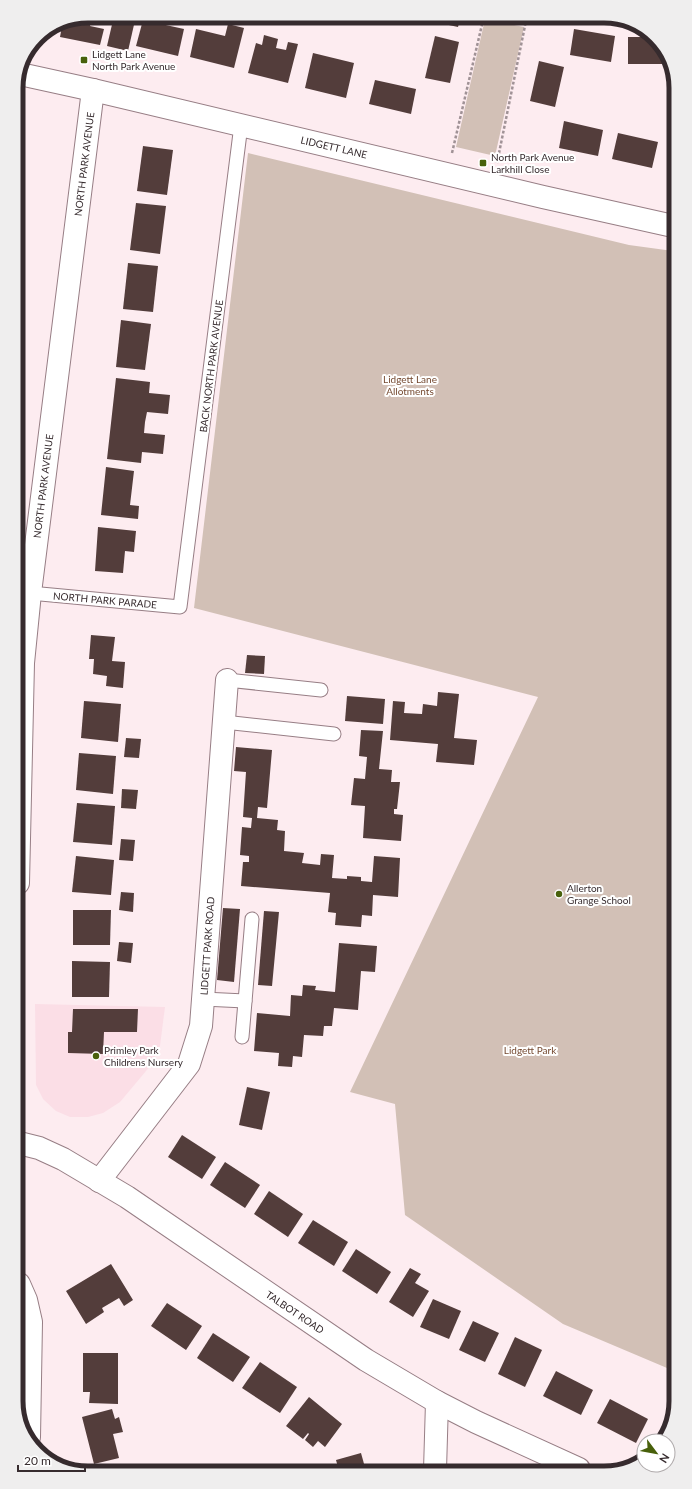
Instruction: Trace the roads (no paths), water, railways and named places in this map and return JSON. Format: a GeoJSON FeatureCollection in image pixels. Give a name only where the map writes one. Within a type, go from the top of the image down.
{"type":"FeatureCollection","features":[{"type":"Feature","properties":{"kind":"street","name":"LIDGETT LANE"},"geometry":{"type":"LineString","coordinates":[[24,75],[241,125],[447,175],[669,225]]}},
{"type":"Feature","properties":{"kind":"street","name":"NORTH PARK AVENUE"},"geometry":{"type":"LineString","coordinates":[[23,641],[93,90]]}},
{"type":"Feature","properties":{"kind":"street","name":"LIDGETT LANE"},"geometry":{"type":"LineString","coordinates":[[648,220],[669,219]]}},
{"type":"Feature","properties":{"kind":"street","name":"LIDGETT PARK ROAD"},"geometry":{"type":"LineString","coordinates":[[99,1181],[189,1064],[201,1026],[227,680]]}},
{"type":"Feature","properties":{"kind":"street","name":"TALBOT ROAD"},"geometry":{"type":"LineString","coordinates":[[23,1144],[39,1148],[63,1159],[127,1197],[366,1360],[437,1402],[571,1466]]}},
{"type":"Feature","properties":{"kind":"street"},"geometry":{"type":"LineString","coordinates":[[23,1292],[31,1322],[29,1428]]}},
{"type":"Feature","properties":{"kind":"street"},"geometry":{"type":"LineString","coordinates":[[435,1466],[437,1402]]}},
{"type":"Feature","properties":{"kind":"lane","name":"BACK NORTH PARK AVENUE"},"geometry":{"type":"LineString","coordinates":[[180,607],[241,125]]}},
{"type":"Feature","properties":{"kind":"lane","name":"NORTH PARK PARADE"},"geometry":{"type":"LineString","coordinates":[[30,593],[180,607]]}},
{"type":"Feature","properties":{"kind":"lane"},"geometry":{"type":"LineString","coordinates":[[227,680],[321,690]]}},
{"type":"Feature","properties":{"kind":"lane"},"geometry":{"type":"LineString","coordinates":[[224,722],[334,734]]}},
{"type":"Feature","properties":{"kind":"lane"},"geometry":{"type":"LineString","coordinates":[[242,1037],[252,919]]}},
{"type":"Feature","properties":{"kind":"lane"},"geometry":{"type":"LineString","coordinates":[[203,999],[245,1001]]}},
{"type":"Feature","properties":{"kind":"place","name":"Lidgett Lane North Park Avenue"},"geometry":{"type":"Point","coordinates":[84,60]}},
{"type":"Feature","properties":{"kind":"place","name":"North Park Avenue Larkhill Close"},"geometry":{"type":"Point","coordinates":[483,163]}},
{"type":"Feature","properties":{"kind":"place","name":"Allerton Grange School"},"geometry":{"type":"Point","coordinates":[559,894]}},
{"type":"Feature","properties":{"kind":"place","name":"Primley Park Childrens Nursery"},"geometry":{"type":"Point","coordinates":[96,1056]}},
{"type":"Feature","properties":{"kind":"park label","name":"Lidgett Lane Allotments"},"geometry":{"type":"Point","coordinates":[410,384]}},
{"type":"Feature","properties":{"kind":"park label","name":"Lidgett Park"},"geometry":{"type":"Point","coordinates":[530,1050]}}]}
